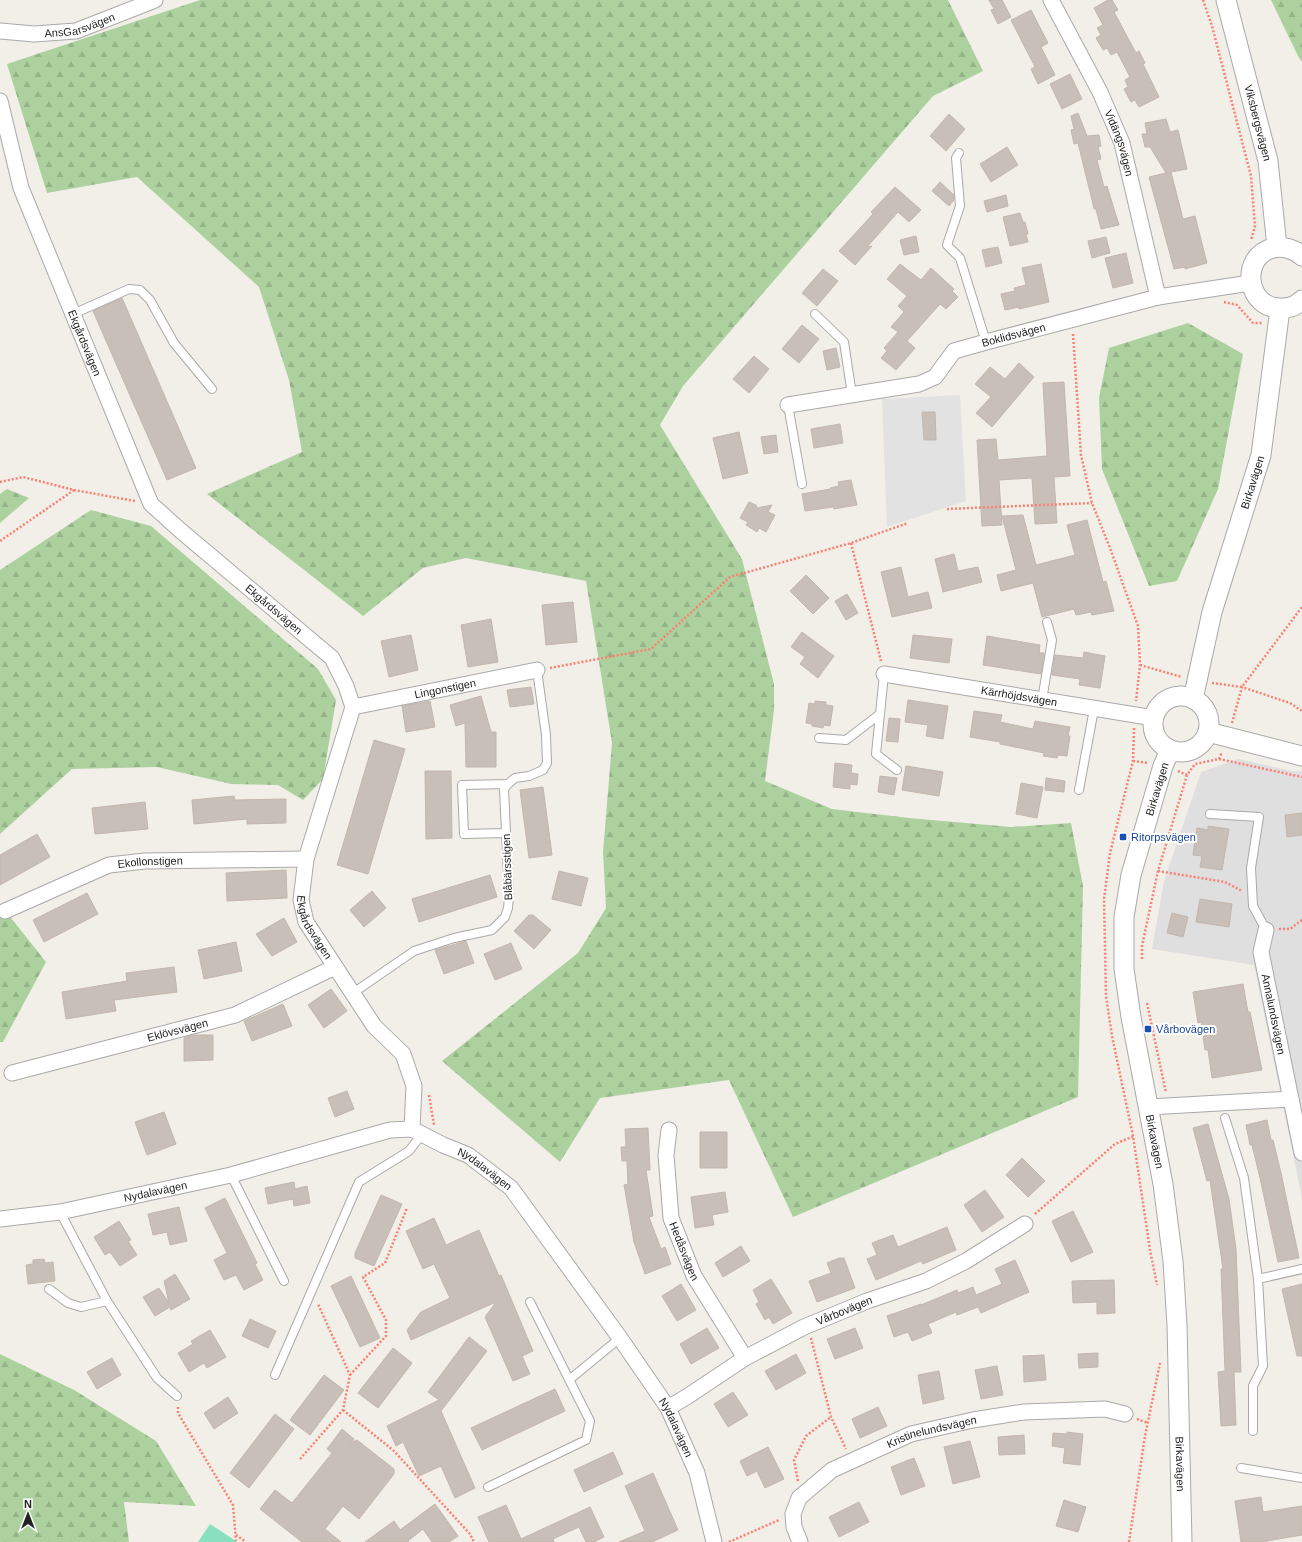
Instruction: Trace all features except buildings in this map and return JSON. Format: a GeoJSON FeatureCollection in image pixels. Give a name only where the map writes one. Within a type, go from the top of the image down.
{"type":"FeatureCollection","features":[{"type":"Feature","properties":{"kind":"street","name":"AnsGarsvägen"},"geometry":{"type":"LineString","coordinates":[[0,31],[34,34],[76,31],[155,0]]}},
{"type":"Feature","properties":{"kind":"street","name":"Vidängsvägen"},"geometry":{"type":"LineString","coordinates":[[1051,0],[1100,92],[1122,143],[1158,297]]}},
{"type":"Feature","properties":{"kind":"street","name":"Viksbergsvägen"},"geometry":{"type":"LineString","coordinates":[[1226,0],[1268,161],[1277,247]]}},
{"type":"Feature","properties":{"kind":"street","name":"Ekgårdsvägen"},"geometry":{"type":"LineString","coordinates":[[0,100],[21,188],[151,504],[332,658],[346,686],[353,707],[306,859],[301,900],[306,922],[352,993],[374,1026],[403,1054],[414,1086],[417,1132]]}},
{"type":"Feature","properties":{"kind":"street"},"geometry":{"type":"LineString","coordinates":[[1302,256],[1293,250],[1277,247],[1264,252],[1256,260],[1244,284],[1268,306],[1280,308],[1294,306],[1302,300]]}},
{"type":"Feature","properties":{"kind":"street","name":"Boklidsvägen"},"geometry":{"type":"LineString","coordinates":[[788,405],[919,384],[935,377],[954,352],[986,342],[1158,297],[1244,284]]}},
{"type":"Feature","properties":{"kind":"street","name":"Birkavägen"},"geometry":{"type":"LineString","coordinates":[[1195,690],[1212,612],[1261,455],[1280,308]]}},
{"type":"Feature","properties":{"kind":"street","name":"Lingonstigen"},"geometry":{"type":"LineString","coordinates":[[353,707],[537,670]]}},
{"type":"Feature","properties":{"kind":"street","name":"Kärrhöjdsvägen"},"geometry":{"type":"LineString","coordinates":[[884,674],[1134,716],[1154,718]]}},
{"type":"Feature","properties":{"kind":"street"},"geometry":{"type":"LineString","coordinates":[[1195,690],[1207,712],[1209,719],[1208,732],[1203,742],[1193,749],[1181,752],[1170,750],[1158,739],[1154,729],[1154,718],[1159,708],[1166,701],[1195,690]]}},
{"type":"Feature","properties":{"kind":"street"},"geometry":{"type":"LineString","coordinates":[[1208,732],[1302,756]]}},
{"type":"Feature","properties":{"kind":"street","name":"Birkavägen"},"geometry":{"type":"LineString","coordinates":[[1170,750],[1162,766],[1131,875],[1124,917],[1124,969],[1131,1017],[1149,1107],[1162,1184],[1173,1261],[1177,1317],[1182,1542]]}},
{"type":"Feature","properties":{"kind":"street","name":"Ekollonstigen"},"geometry":{"type":"LineString","coordinates":[[5,911],[109,865],[145,861],[306,859]]}},
{"type":"Feature","properties":{"kind":"street","name":"Annalundsvägen"},"geometry":{"type":"LineString","coordinates":[[1266,930],[1261,952],[1302,1153]]}},
{"type":"Feature","properties":{"kind":"street","name":"Eklövsvägen"},"geometry":{"type":"LineString","coordinates":[[12,1073],[235,1015],[335,967]]}},
{"type":"Feature","properties":{"kind":"street"},"geometry":{"type":"LineString","coordinates":[[1149,1107],[1291,1099]]}},
{"type":"Feature","properties":{"kind":"street","name":"Nydalavägen"},"geometry":{"type":"LineString","coordinates":[[0,1219],[60,1212],[231,1175],[390,1130],[417,1132],[468,1155],[511,1188],[620,1338],[668,1408],[697,1473],[714,1542]]}},
{"type":"Feature","properties":{"kind":"street","name":"Hedåsvägen"},"geometry":{"type":"LineString","coordinates":[[669,1130],[666,1155],[671,1218],[694,1276],[745,1358]]}},
{"type":"Feature","properties":{"kind":"street","name":"Vårbovägen"},"geometry":{"type":"LineString","coordinates":[[668,1408],[745,1358],[808,1326],[867,1301],[926,1281],[966,1261],[1025,1224]]}},
{"type":"Feature","properties":{"kind":"street","name":"Kristinelundsvägen"},"geometry":{"type":"LineString","coordinates":[[793,1514],[799,1498],[832,1470],[911,1434],[973,1420],[1024,1412],[1105,1409],[1125,1414]]}},
{"type":"Feature","properties":{"kind":"street"},"geometry":{"type":"LineString","coordinates":[[793,1514],[794,1527],[800,1542]]}},
{"type":"Feature","properties":{"kind":"lane"},"geometry":{"type":"LineString","coordinates":[[959,153],[956,158],[960,206],[948,245],[960,258],[986,342]]}},
{"type":"Feature","properties":{"kind":"lane"},"geometry":{"type":"LineString","coordinates":[[73,314],[129,289],[140,290],[150,300],[174,343],[212,389]]}},
{"type":"Feature","properties":{"kind":"lane"},"geometry":{"type":"LineString","coordinates":[[815,314],[844,342],[852,395]]}},
{"type":"Feature","properties":{"kind":"lane"},"geometry":{"type":"LineString","coordinates":[[788,405],[802,484]]}},
{"type":"Feature","properties":{"kind":"lane"},"geometry":{"type":"LineString","coordinates":[[1042,700],[1052,640],[1047,622]]}},
{"type":"Feature","properties":{"kind":"lane"},"geometry":{"type":"LineString","coordinates":[[505,833],[464,834],[462,785],[508,784],[515,778],[542,770],[547,763],[546,735],[537,670]]}},
{"type":"Feature","properties":{"kind":"lane"},"geometry":{"type":"LineString","coordinates":[[884,674],[876,754],[897,770]]}},
{"type":"Feature","properties":{"kind":"lane"},"geometry":{"type":"LineString","coordinates":[[1079,790],[1094,709]]}},
{"type":"Feature","properties":{"kind":"lane"},"geometry":{"type":"LineString","coordinates":[[819,738],[846,740],[880,714]]}},
{"type":"Feature","properties":{"kind":"lane","name":"Blåbärsstigen"},"geometry":{"type":"LineString","coordinates":[[352,993],[414,951],[454,938],[492,930],[505,917],[509,902],[504,789],[508,784]]}},
{"type":"Feature","properties":{"kind":"lane"},"geometry":{"type":"LineString","coordinates":[[1210,814],[1259,817],[1251,868],[1253,906],[1266,930]]}},
{"type":"Feature","properties":{"kind":"lane"},"geometry":{"type":"LineString","coordinates":[[1225,1118],[1244,1178],[1258,1279],[1263,1366],[1253,1386],[1253,1431]]}},
{"type":"Feature","properties":{"kind":"lane"},"geometry":{"type":"LineString","coordinates":[[275,1375],[359,1182],[408,1150],[417,1132]]}},
{"type":"Feature","properties":{"kind":"lane"},"geometry":{"type":"LineString","coordinates":[[231,1175],[284,1281]]}},
{"type":"Feature","properties":{"kind":"lane"},"geometry":{"type":"LineString","coordinates":[[60,1212],[107,1301],[156,1378],[177,1396]]}},
{"type":"Feature","properties":{"kind":"lane"},"geometry":{"type":"LineString","coordinates":[[1258,1279],[1302,1269]]}},
{"type":"Feature","properties":{"kind":"lane"},"geometry":{"type":"LineString","coordinates":[[49,1289],[68,1303],[81,1307],[107,1301]]}},
{"type":"Feature","properties":{"kind":"lane"},"geometry":{"type":"LineString","coordinates":[[488,1487],[586,1440],[590,1421],[530,1302]]}},
{"type":"Feature","properties":{"kind":"lane"},"geometry":{"type":"LineString","coordinates":[[569,1380],[620,1338]]}},
{"type":"Feature","properties":{"kind":"lane"},"geometry":{"type":"LineString","coordinates":[[1240,1468],[1302,1478]]}},
{"type":"Feature","properties":{"kind":"path"},"geometry":{"type":"LineString","coordinates":[[1203,0],[1212,26],[1251,176],[1255,226],[1250,245]]}},
{"type":"Feature","properties":{"kind":"path"},"geometry":{"type":"LineString","coordinates":[[1237,305],[1244,284]]}},
{"type":"Feature","properties":{"kind":"path"},"geometry":{"type":"LineString","coordinates":[[1073,329],[1081,455],[1092,503],[1138,626],[1140,665],[1134,716]]}},
{"type":"Feature","properties":{"kind":"path"},"geometry":{"type":"LineString","coordinates":[[0,482],[22,478],[74,490],[151,504]]}},
{"type":"Feature","properties":{"kind":"path"},"geometry":{"type":"LineString","coordinates":[[0,541],[74,490]]}},
{"type":"Feature","properties":{"kind":"path"},"geometry":{"type":"LineString","coordinates":[[947,509],[1092,503]]}},
{"type":"Feature","properties":{"kind":"path"},"geometry":{"type":"LineString","coordinates":[[537,670],[651,649],[730,577],[851,543],[908,523]]}},
{"type":"Feature","properties":{"kind":"path"},"geometry":{"type":"LineString","coordinates":[[851,543],[884,674]]}},
{"type":"Feature","properties":{"kind":"path"},"geometry":{"type":"LineString","coordinates":[[1218,759],[1228,737],[1242,687],[1302,607]]}},
{"type":"Feature","properties":{"kind":"path"},"geometry":{"type":"LineString","coordinates":[[1140,665],[1195,690],[1242,687],[1290,703],[1302,712]]}},
{"type":"Feature","properties":{"kind":"path"},"geometry":{"type":"LineString","coordinates":[[1142,962],[1142,946],[1158,871],[1186,775],[1195,764],[1218,759],[1302,776]]}},
{"type":"Feature","properties":{"kind":"path"},"geometry":{"type":"LineString","coordinates":[[1158,871],[1225,882],[1244,892],[1253,906]]}},
{"type":"Feature","properties":{"kind":"path"},"geometry":{"type":"LineString","coordinates":[[1266,930],[1290,929],[1302,920]]}},
{"type":"Feature","properties":{"kind":"path"},"geometry":{"type":"LineString","coordinates":[[1146,1000],[1168,1106]]}},
{"type":"Feature","properties":{"kind":"path"},"geometry":{"type":"LineString","coordinates":[[429,1091],[435,1128],[444,1145]]}},
{"type":"Feature","properties":{"kind":"path"},"geometry":{"type":"LineString","coordinates":[[1025,1224],[1115,1144],[1133,1136],[1153,1133]]}},
{"type":"Feature","properties":{"kind":"path"},"geometry":{"type":"LineString","coordinates":[[1133,1136],[1150,1250],[1158,1290]]}},
{"type":"Feature","properties":{"kind":"path"},"geometry":{"type":"LineString","coordinates":[[300,1460],[343,1410],[350,1375],[386,1336],[386,1320],[363,1277],[385,1263],[407,1208]]}},
{"type":"Feature","properties":{"kind":"path"},"geometry":{"type":"LineString","coordinates":[[312,1290],[350,1375]]}},
{"type":"Feature","properties":{"kind":"path"},"geometry":{"type":"LineString","coordinates":[[808,1326],[831,1417],[852,1461]]}},
{"type":"Feature","properties":{"kind":"path"},"geometry":{"type":"LineString","coordinates":[[1129,1542],[1145,1436],[1160,1362]]}},
{"type":"Feature","properties":{"kind":"path"},"geometry":{"type":"LineString","coordinates":[[177,1396],[178,1413],[233,1505],[236,1541]]}},
{"type":"Feature","properties":{"kind":"path"},"geometry":{"type":"LineString","coordinates":[[343,1410],[394,1451],[465,1528],[474,1542]]}},
{"type":"Feature","properties":{"kind":"path"},"geometry":{"type":"LineString","coordinates":[[804,1494],[797,1480],[794,1460],[806,1436],[831,1417]]}},
{"type":"Feature","properties":{"kind":"path"},"geometry":{"type":"LineString","coordinates":[[729,1542],[793,1514]]}},
{"type":"Feature","properties":{"kind":"path"},"geometry":{"type":"LineString","coordinates":[[235,1535],[246,1542]]}},
{"type":"Feature","properties":{"kind":"shaded area"},"geometry":{"type":"Polygon","coordinates":[[[960,395],[966,501],[887,527],[882,399],[960,395]]]}},
{"type":"Feature","properties":{"kind":"shaded area"},"geometry":{"type":"Polygon","coordinates":[[[1238,759],[1292,771],[1302,771],[1302,1198],[1254,965],[1152,949],[1164,881],[1201,772],[1238,759]]]}},
{"type":"Feature","properties":{"kind":"green space"},"geometry":{"type":"Polygon","coordinates":[[[200,0],[948,0],[983,71],[933,96],[683,386],[660,425],[742,559],[774,684],[774,710],[765,781],[832,809],[909,818],[1011,827],[1071,823],[1083,886],[1078,1097],[793,1217],[729,1080],[600,1098],[560,1162],[442,1061],[578,953],[606,908],[603,852],[612,743],[586,581],[466,558],[423,568],[363,616],[207,494],[302,452],[289,380],[259,287],[137,177],[47,193],[7,64],[200,0]]]}},
{"type":"Feature","properties":{"kind":"green space"},"geometry":{"type":"Polygon","coordinates":[[[1271,0],[1302,0],[1302,62],[1298,56],[1271,0]]]}},
{"type":"Feature","properties":{"kind":"green space"},"geometry":{"type":"Polygon","coordinates":[[[1188,323],[1243,354],[1218,489],[1177,581],[1149,586],[1102,469],[1099,398],[1109,348],[1188,323]]]}},
{"type":"Feature","properties":{"kind":"green space"},"geometry":{"type":"Polygon","coordinates":[[[7,489],[29,498],[0,523],[0,494],[7,489]]]}},
{"type":"Feature","properties":{"kind":"green space"},"geometry":{"type":"Polygon","coordinates":[[[91,510],[151,526],[318,669],[336,700],[323,779],[303,800],[278,785],[231,784],[157,767],[72,769],[0,834],[0,570],[91,510]]]}},
{"type":"Feature","properties":{"kind":"green space"},"geometry":{"type":"Polygon","coordinates":[[[0,904],[46,962],[3,1042],[0,1042],[0,904]]]}},
{"type":"Feature","properties":{"kind":"green space"},"geometry":{"type":"Polygon","coordinates":[[[0,1354],[74,1390],[156,1441],[196,1506],[124,1502],[129,1542],[0,1542],[0,1354]]]}},
{"type":"Feature","properties":{"kind":"green space"},"geometry":{"type":"Polygon","coordinates":[[[210,1524],[236,1541],[237,1542],[198,1542],[210,1524]]]}},
{"type":"Feature","properties":{"kind":"place","name":"Ritorpsvägen"},"geometry":{"type":"Point","coordinates":[1123,837]}},
{"type":"Feature","properties":{"kind":"place","name":"Vårbovägen"},"geometry":{"type":"Point","coordinates":[1148,1029]}}]}
